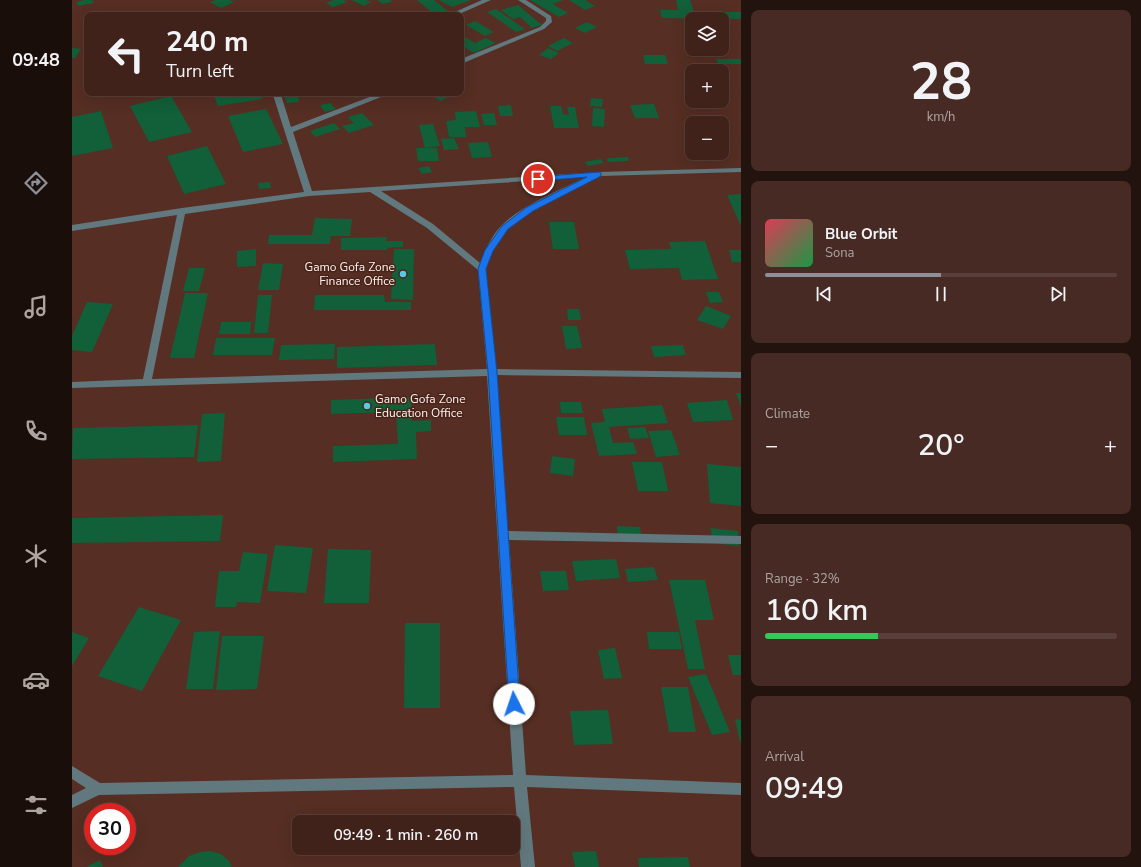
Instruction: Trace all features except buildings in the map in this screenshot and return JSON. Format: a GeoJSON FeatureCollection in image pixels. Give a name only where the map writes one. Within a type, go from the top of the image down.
{"type":"FeatureCollection","features":[{"type":"Feature","properties":{"kind":"street"},"geometry":{"type":"LineString","coordinates":[[458,12],[488,0]]}},
{"type":"Feature","properties":{"kind":"street"},"geometry":{"type":"LineString","coordinates":[[464,61],[542,28],[549,22],[549,17],[521,0]]}},
{"type":"Feature","properties":{"kind":"street"},"geometry":{"type":"LineString","coordinates":[[277,96],[309,194]]}},
{"type":"Feature","properties":{"kind":"street"},"geometry":{"type":"LineString","coordinates":[[288,131],[379,96]]}},
{"type":"Feature","properties":{"kind":"street"},"geometry":{"type":"LineString","coordinates":[[72,228],[182,211],[309,194],[599,174],[741,170]]}},
{"type":"Feature","properties":{"kind":"street"},"geometry":{"type":"LineString","coordinates":[[528,867],[520,781],[492,372],[482,269],[489,250],[505,228],[530,209],[599,174]]}},
{"type":"Feature","properties":{"kind":"street"},"geometry":{"type":"LineString","coordinates":[[371,190],[401,206],[428,225],[459,248],[482,269]]}},
{"type":"Feature","properties":{"kind":"street"},"geometry":{"type":"LineString","coordinates":[[147,382],[182,211]]}},
{"type":"Feature","properties":{"kind":"street"},"geometry":{"type":"LineString","coordinates":[[72,384],[492,372],[741,375]]}},
{"type":"Feature","properties":{"kind":"street"},"geometry":{"type":"LineString","coordinates":[[503,535],[741,540]]}},
{"type":"Feature","properties":{"kind":"street"},"geometry":{"type":"LineString","coordinates":[[72,772],[98,789]]}},
{"type":"Feature","properties":{"kind":"street"},"geometry":{"type":"LineString","coordinates":[[72,802],[98,789],[520,781],[741,789]]}},
{"type":"Feature","properties":{"kind":"place","name":"Gamo Gofa Zone Finance Office"},"geometry":{"type":"Point","coordinates":[403,274]}},
{"type":"Feature","properties":{"kind":"place","name":"Gamo Gofa Zone Education Office"},"geometry":{"type":"Point","coordinates":[367,406]}},
{"type":"Feature","properties":{"kind":"route"},"geometry":{"type":"LineString","coordinates":[[514,704],[492,372],[482,269],[489,250],[505,228],[530,209],[599,174],[538,179]]}}]}
